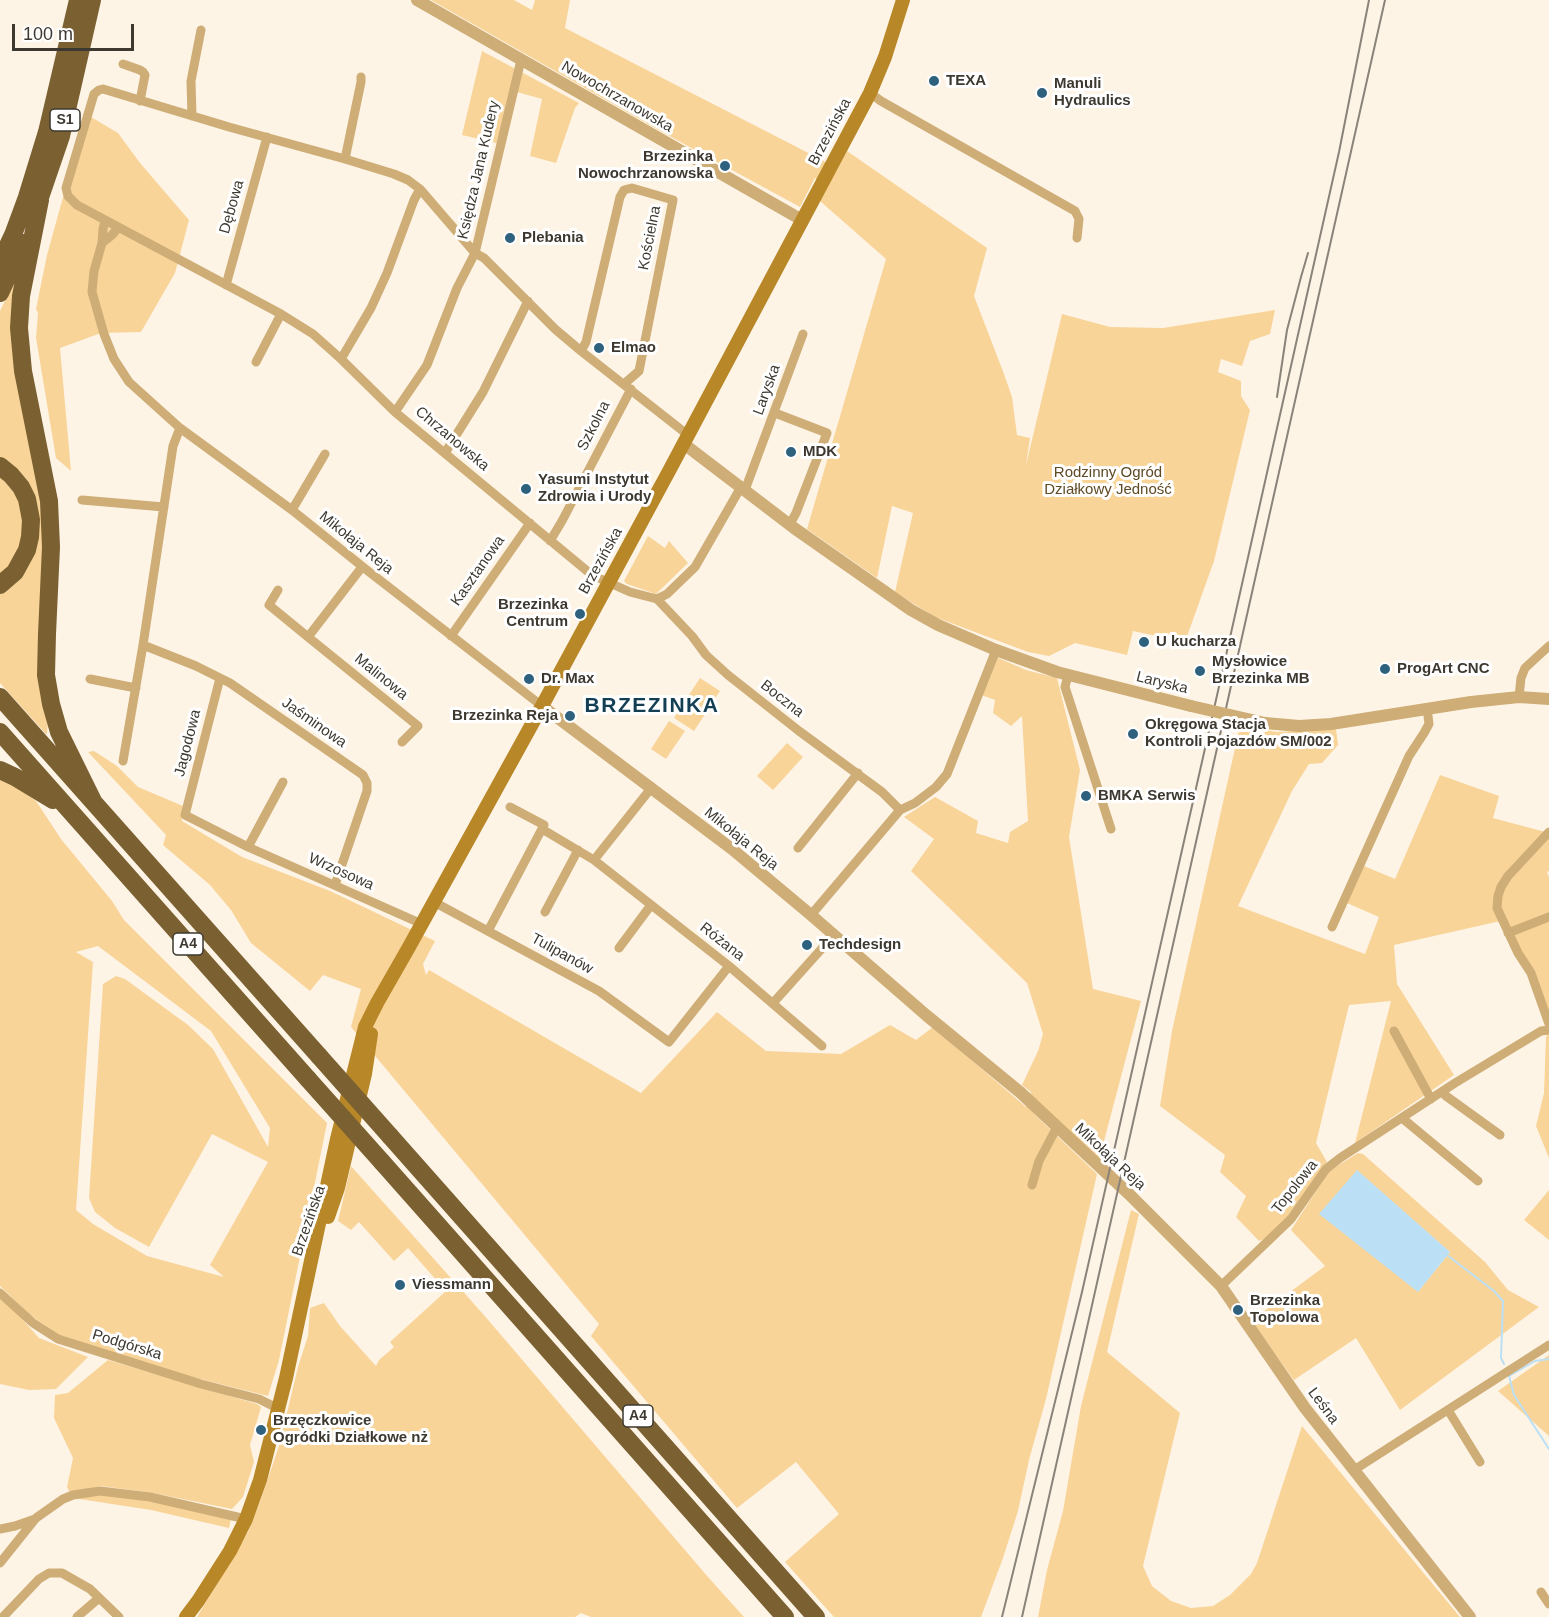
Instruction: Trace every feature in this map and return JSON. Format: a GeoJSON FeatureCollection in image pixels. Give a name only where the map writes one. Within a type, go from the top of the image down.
{"type":"FeatureCollection","features":[{"type":"Feature","properties":{"kind":"highway","name":"S1"},"geometry":{"type":"LineString","coordinates":[[0,294],[25,240],[78,0]]}},
{"type":"Feature","properties":{"kind":"highway","name":"S1"},"geometry":{"type":"LineString","coordinates":[[0,262],[33,198],[61,136],[92,0]]}},
{"type":"Feature","properties":{"kind":"highway"},"geometry":{"type":"LineString","coordinates":[[0,235],[33,198]]}},
{"type":"Feature","properties":{"kind":"highway"},"geometry":{"type":"LineString","coordinates":[[33,198],[19,328],[23,371],[49,501],[51,547],[46,675],[59,732],[93,801]]}},
{"type":"Feature","properties":{"kind":"highway"},"geometry":{"type":"LineString","coordinates":[[0,466],[21,487],[27,499],[32,520],[29,543],[22,561],[15,572],[0,585]]}},
{"type":"Feature","properties":{"kind":"highway","name":"A4"},"geometry":{"type":"LineString","coordinates":[[0,697],[816,1617]]}},
{"type":"Feature","properties":{"kind":"highway","name":"A4"},"geometry":{"type":"LineString","coordinates":[[0,732],[785,1617]]}},
{"type":"Feature","properties":{"kind":"highway"},"geometry":{"type":"LineString","coordinates":[[0,770],[69,810]]}},
{"type":"Feature","properties":{"kind":"main road","name":"Brzezińska"},"geometry":{"type":"LineString","coordinates":[[186,1617],[230,1551],[246,1519],[260,1480],[279,1409],[308,1277],[338,1188],[365,1074],[375,1018],[385,992],[686,440],[870,93],[885,57],[903,0]]}},
{"type":"Feature","properties":{"kind":"street","name":"Nowochrzanowska"},"geometry":{"type":"LineString","coordinates":[[417,0],[802,220]]}},
{"type":"Feature","properties":{"kind":"street"},"geometry":{"type":"LineString","coordinates":[[192,116],[190,81],[201,30]]}},
{"type":"Feature","properties":{"kind":"street","name":"Księdza Jana Kudery"},"geometry":{"type":"LineString","coordinates":[[395,412],[427,365],[457,288],[475,253],[520,60]]}},
{"type":"Feature","properties":{"kind":"street"},"geometry":{"type":"LineString","coordinates":[[123,64],[140,70],[145,75],[140,101],[345,159],[408,180],[420,189],[475,253],[484,258],[555,328],[627,387],[686,440]]}},
{"type":"Feature","properties":{"kind":"street"},"geometry":{"type":"LineString","coordinates":[[345,159],[361,77]]}},
{"type":"Feature","properties":{"kind":"street","name":"Chrzanowska"},"geometry":{"type":"LineString","coordinates":[[140,101],[103,89],[94,94],[75,140],[66,188],[68,196],[77,205],[281,314],[313,334],[395,412],[592,575],[630,592],[657,598]]}},
{"type":"Feature","properties":{"kind":"street","name":"Brzezińska"},"geometry":{"type":"LineString","coordinates":[[870,93],[1075,211],[1080,219],[1077,238]]}},
{"type":"Feature","properties":{"kind":"street","name":"Dębowa"},"geometry":{"type":"LineString","coordinates":[[226,285],[267,138]]}},
{"type":"Feature","properties":{"kind":"street","name":"Kościelna"},"geometry":{"type":"LineString","coordinates":[[581,351],[586,342],[620,197],[624,190],[632,188],[673,200],[639,371],[627,387]]}},
{"type":"Feature","properties":{"kind":"street"},"geometry":{"type":"LineString","coordinates":[[341,359],[371,308],[420,189]]}},
{"type":"Feature","properties":{"kind":"street","name":"Mikołaja Reja"},"geometry":{"type":"LineString","coordinates":[[105,221],[94,271],[92,292],[114,359],[129,382],[180,428],[292,510],[451,636],[732,849],[1021,1093],[1151,1216]]}},
{"type":"Feature","properties":{"kind":"street"},"geometry":{"type":"LineString","coordinates":[[102,243],[118,228]]}},
{"type":"Feature","properties":{"kind":"street"},"geometry":{"type":"LineString","coordinates":[[445,453],[483,392],[528,301]]}},
{"type":"Feature","properties":{"kind":"street"},"geometry":{"type":"LineString","coordinates":[[256,362],[281,314]]}},
{"type":"Feature","properties":{"kind":"street","name":"Laryska"},"geometry":{"type":"LineString","coordinates":[[743,488],[775,413],[803,334]]}},
{"type":"Feature","properties":{"kind":"street","name":"Szkolna"},"geometry":{"type":"LineString","coordinates":[[550,540],[562,521],[627,387]]}},
{"type":"Feature","properties":{"kind":"street"},"geometry":{"type":"LineString","coordinates":[[775,413],[827,433],[790,524]]}},
{"type":"Feature","properties":{"kind":"street"},"geometry":{"type":"LineString","coordinates":[[123,761],[173,446],[180,428]]}},
{"type":"Feature","properties":{"kind":"street","name":"Laryska"},"geometry":{"type":"LineString","coordinates":[[686,440],[790,524],[911,610],[938,625],[996,650],[1068,675],[1265,723],[1299,726],[1331,724],[1471,702],[1519,697],[1549,699]]}},
{"type":"Feature","properties":{"kind":"street"},"geometry":{"type":"LineString","coordinates":[[292,510],[326,454]]}},
{"type":"Feature","properties":{"kind":"street"},"geometry":{"type":"LineString","coordinates":[[657,598],[667,594],[694,567],[743,488]]}},
{"type":"Feature","properties":{"kind":"street"},"geometry":{"type":"LineString","coordinates":[[82,500],[164,507]]}},
{"type":"Feature","properties":{"kind":"street","name":"Kasztanowa"},"geometry":{"type":"LineString","coordinates":[[451,636],[530,523]]}},
{"type":"Feature","properties":{"kind":"street"},"geometry":{"type":"LineString","coordinates":[[308,637],[362,567]]}},
{"type":"Feature","properties":{"kind":"street","name":"Malinowa"},"geometry":{"type":"LineString","coordinates":[[278,590],[269,605],[418,726],[402,742]]}},
{"type":"Feature","properties":{"kind":"street","name":"Boczna"},"geometry":{"type":"LineString","coordinates":[[657,598],[706,655],[728,675],[799,731],[858,773],[900,810]]}},
{"type":"Feature","properties":{"kind":"street","name":"Jaśminowa"},"geometry":{"type":"LineString","coordinates":[[143,645],[231,683],[363,775],[367,783],[367,791],[335,885]]}},
{"type":"Feature","properties":{"kind":"street"},"geometry":{"type":"LineString","coordinates":[[1519,697],[1521,678],[1526,668],[1549,646]]}},
{"type":"Feature","properties":{"kind":"street"},"geometry":{"type":"LineString","coordinates":[[812,915],[900,810],[915,803],[936,787],[947,774],[996,650]]}},
{"type":"Feature","properties":{"kind":"street"},"geometry":{"type":"LineString","coordinates":[[1068,675],[1065,687],[1112,829]]}},
{"type":"Feature","properties":{"kind":"street","name":"Jagodowa"},"geometry":{"type":"LineString","coordinates":[[185,815],[220,678]]}},
{"type":"Feature","properties":{"kind":"street"},"geometry":{"type":"LineString","coordinates":[[90,679],[136,688]]}},
{"type":"Feature","properties":{"kind":"street"},"geometry":{"type":"LineString","coordinates":[[1332,927],[1408,756],[1429,724],[1427,708]]}},
{"type":"Feature","properties":{"kind":"street","name":"Mikołaja Reja"},"geometry":{"type":"LineString","coordinates":[[798,848],[858,773]]}},
{"type":"Feature","properties":{"kind":"street"},"geometry":{"type":"LineString","coordinates":[[248,847],[283,782]]}},
{"type":"Feature","properties":{"kind":"street"},"geometry":{"type":"LineString","coordinates":[[594,860],[652,787]]}},
{"type":"Feature","properties":{"kind":"street","name":"Różana"},"geometry":{"type":"LineString","coordinates":[[510,807],[594,860],[729,966],[822,1046]]}},
{"type":"Feature","properties":{"kind":"street","name":"Wrzosowa"},"geometry":{"type":"LineString","coordinates":[[185,815],[248,847],[422,924]]}},
{"type":"Feature","properties":{"kind":"street"},"geometry":{"type":"LineString","coordinates":[[488,931],[543,827]]}},
{"type":"Feature","properties":{"kind":"street"},"geometry":{"type":"LineString","coordinates":[[1549,832],[1508,876],[1501,887],[1497,908],[1518,953],[1531,973],[1549,1024]]}},
{"type":"Feature","properties":{"kind":"street"},"geometry":{"type":"LineString","coordinates":[[545,912],[578,850]]}},
{"type":"Feature","properties":{"kind":"street","name":"Tulipanów"},"geometry":{"type":"LineString","coordinates":[[434,902],[599,991],[669,1042],[729,966]]}},
{"type":"Feature","properties":{"kind":"street"},"geometry":{"type":"LineString","coordinates":[[618,948],[651,905]]}},
{"type":"Feature","properties":{"kind":"street"},"geometry":{"type":"LineString","coordinates":[[1508,933],[1549,917]]}},
{"type":"Feature","properties":{"kind":"street"},"geometry":{"type":"LineString","coordinates":[[773,1003],[834,935]]}},
{"type":"Feature","properties":{"kind":"street","name":"Topolowa"},"geometry":{"type":"LineString","coordinates":[[1221,1286],[1291,1220],[1326,1168],[1442,1092],[1540,1032],[1549,1030]]}},
{"type":"Feature","properties":{"kind":"street"},"geometry":{"type":"LineString","coordinates":[[1394,1031],[1431,1099]]}},
{"type":"Feature","properties":{"kind":"street"},"geometry":{"type":"LineString","coordinates":[[1442,1092],[1500,1135]]}},
{"type":"Feature","properties":{"kind":"street"},"geometry":{"type":"LineString","coordinates":[[1402,1118],[1478,1181]]}},
{"type":"Feature","properties":{"kind":"street"},"geometry":{"type":"LineString","coordinates":[[1032,1185],[1054,1124]]}},
{"type":"Feature","properties":{"kind":"street","name":"Leśna"},"geometry":{"type":"LineString","coordinates":[[1151,1216],[1221,1286],[1305,1408],[1470,1617]]}},
{"type":"Feature","properties":{"kind":"street","name":"Podgórska"},"geometry":{"type":"LineString","coordinates":[[0,1293],[33,1323],[58,1339],[201,1384],[259,1399],[279,1409]]}},
{"type":"Feature","properties":{"kind":"street"},"geometry":{"type":"LineString","coordinates":[[1354,1470],[1549,1345]]}},
{"type":"Feature","properties":{"kind":"street"},"geometry":{"type":"LineString","coordinates":[[1448,1410],[1480,1462]]}},
{"type":"Feature","properties":{"kind":"street"},"geometry":{"type":"LineString","coordinates":[[0,1529],[36,1518],[63,1499],[73,1495],[100,1491],[150,1497],[246,1519]]}},
{"type":"Feature","properties":{"kind":"street"},"geometry":{"type":"LineString","coordinates":[[0,1563],[36,1518]]}},
{"type":"Feature","properties":{"kind":"street"},"geometry":{"type":"LineString","coordinates":[[3,1617],[39,1579],[49,1573],[62,1573],[84,1585],[119,1617]]}},
{"type":"Feature","properties":{"kind":"street"},"geometry":{"type":"LineString","coordinates":[[1541,1592],[1549,1604]]}},
{"type":"Feature","properties":{"kind":"street"},"geometry":{"type":"LineString","coordinates":[[76,1617],[99,1598]]}},
{"type":"Feature","properties":{"kind":"green space","name":"Rodzinny Ogród Działkowy Jedność"},"geometry":{"type":"Polygon","coordinates":[[[431,0],[514,0],[532,10],[535,0],[570,0],[565,28],[824,161],[835,173],[847,151],[987,248],[974,296],[1012,397],[1017,435],[1030,438],[1026,465],[1062,314],[1110,327],[1163,328],[1275,310],[1270,334],[1250,341],[1242,366],[1221,359],[1218,372],[1241,381],[1241,396],[1250,410],[1214,561],[1185,642],[1133,631],[1127,655],[1075,643],[1049,656],[1028,652],[935,617],[895,592],[913,513],[892,506],[877,578],[807,529],[886,259],[820,201],[828,186],[815,178],[800,207],[662,132],[431,0]]]}},
{"type":"Feature","properties":{"kind":"green space"},"geometry":{"type":"Polygon","coordinates":[[[482,51],[579,103],[575,108],[556,163],[530,156],[542,99],[517,92],[505,145],[462,135],[482,51]]]}},
{"type":"Feature","properties":{"kind":"green space"},"geometry":{"type":"Polygon","coordinates":[[[86,114],[118,133],[140,163],[189,220],[175,273],[141,332],[101,333],[60,348],[71,471],[56,458],[36,338],[38,313],[36,309],[47,255],[86,114]]]}},
{"type":"Feature","properties":{"kind":"green space"},"geometry":{"type":"Polygon","coordinates":[[[18,274],[42,480],[47,734],[0,683],[0,591],[35,533],[0,461],[0,311],[18,274]]]}},
{"type":"Feature","properties":{"kind":"green space"},"geometry":{"type":"Polygon","coordinates":[[[0,471],[22,499],[25,540],[0,580],[0,471]]]}},
{"type":"Feature","properties":{"kind":"green space"},"geometry":{"type":"Polygon","coordinates":[[[648,536],[665,548],[669,541],[688,563],[656,594],[624,581],[648,536]]]}},
{"type":"Feature","properties":{"kind":"green space"},"geometry":{"type":"Polygon","coordinates":[[[996,657],[1026,670],[1057,678],[1080,770],[1069,837],[1093,989],[1141,1001],[1099,1160],[1038,1103],[1034,1114],[1097,1174],[1018,1511],[981,1617],[834,1617],[785,1562],[839,1514],[796,1462],[737,1508],[591,1336],[599,1324],[351,1027],[361,989],[323,975],[310,991],[251,943],[231,910],[210,885],[163,845],[166,835],[88,752],[94,751],[117,766],[138,787],[183,806],[182,821],[242,857],[330,891],[435,941],[423,964],[426,975],[429,970],[641,1093],[717,1012],[766,1051],[841,1054],[890,1025],[916,1040],[933,1027],[1026,1107],[1031,1092],[1022,1085],[1038,1051],[1043,1034],[1027,983],[911,871],[934,839],[904,817],[935,797],[978,821],[976,833],[1008,843],[1010,832],[1028,821],[1022,716],[1011,726],[993,713],[995,700],[981,695],[996,657]]]}},
{"type":"Feature","properties":{"kind":"green space"},"geometry":{"type":"Polygon","coordinates":[[[700,678],[720,691],[694,731],[674,718],[700,678]]]}},
{"type":"Feature","properties":{"kind":"green space"},"geometry":{"type":"Polygon","coordinates":[[[669,721],[685,731],[666,759],[651,749],[669,721]]]}},
{"type":"Feature","properties":{"kind":"green space"},"geometry":{"type":"Polygon","coordinates":[[[1240,726],[1277,732],[1336,729],[1338,745],[1322,763],[1309,764],[1292,791],[1238,906],[1365,954],[1379,917],[1347,903],[1364,866],[1395,879],[1440,775],[1499,796],[1493,818],[1549,833],[1549,871],[1547,872],[1549,877],[1549,1158],[1536,1126],[1544,1093],[1548,1031],[1524,958],[1505,920],[1394,945],[1397,984],[1454,1075],[1355,1143],[1391,1001],[1349,1005],[1316,1143],[1327,1162],[1287,1217],[1266,1238],[1259,1241],[1236,1217],[1246,1196],[1220,1172],[1225,1155],[1160,1106],[1172,1031],[1240,726]]]}},
{"type":"Feature","properties":{"kind":"green space"},"geometry":{"type":"Polygon","coordinates":[[[787,743],[803,757],[773,790],[757,776],[787,743]]]}},
{"type":"Feature","properties":{"kind":"green space"},"geometry":{"type":"Polygon","coordinates":[[[0,778],[10,781],[36,801],[61,839],[112,901],[124,920],[327,1123],[279,1360],[268,1396],[184,1375],[62,1337],[30,1315],[0,1286],[0,778]],[[98,946],[76,952],[93,962],[76,1210],[93,1224],[147,1256],[224,1277],[210,1265],[268,1162],[212,1134],[149,1247],[115,1228],[95,1212],[89,1198],[103,984],[116,976],[125,979],[188,1025],[213,1049],[268,1147],[270,1128],[211,1031],[98,946]]]}},
{"type":"Feature","properties":{"kind":"green space"},"geometry":{"type":"Polygon","coordinates":[[[1358,1153],[1363,1154],[1485,1262],[1508,1290],[1539,1307],[1400,1410],[1356,1338],[1294,1380],[1251,1321],[1325,1266],[1291,1230],[1329,1171],[1358,1153]],[[1357,1171],[1418,1292],[1450,1252],[1357,1171]]]}},
{"type":"Feature","properties":{"kind":"green space"},"geometry":{"type":"Polygon","coordinates":[[[351,1166],[483,1314],[744,1617],[591,1617],[581,1613],[575,1617],[197,1617],[248,1532],[261,1499],[279,1446],[308,1336],[310,1308],[324,1303],[340,1326],[376,1366],[379,1360],[394,1347],[390,1342],[446,1291],[408,1248],[394,1261],[359,1222],[351,1230],[338,1221],[351,1166]]]}},
{"type":"Feature","properties":{"kind":"green space"},"geometry":{"type":"Polygon","coordinates":[[[1549,1190],[1549,1240],[1524,1220],[1549,1190]]]}},
{"type":"Feature","properties":{"kind":"green space"},"geometry":{"type":"Polygon","coordinates":[[[1131,1210],[1139,1214],[1107,1352],[1180,1413],[1143,1566],[1152,1586],[1171,1601],[1191,1608],[1213,1606],[1230,1595],[1251,1574],[1257,1563],[1302,1426],[1460,1617],[1038,1617],[1047,1570],[1063,1511],[1081,1406],[1131,1210]]]}},
{"type":"Feature","properties":{"kind":"green space"},"geometry":{"type":"Polygon","coordinates":[[[0,1294],[39,1338],[88,1357],[56,1389],[29,1390],[0,1384],[0,1294]]]}},
{"type":"Feature","properties":{"kind":"green space"},"geometry":{"type":"Polygon","coordinates":[[[1549,1355],[1549,1436],[1498,1391],[1549,1355]]]}},
{"type":"Feature","properties":{"kind":"green space"},"geometry":{"type":"Polygon","coordinates":[[[108,1360],[261,1407],[250,1445],[254,1462],[243,1497],[232,1509],[153,1493],[101,1486],[70,1493],[67,1487],[73,1458],[54,1418],[55,1395],[68,1393],[108,1360]]]}},
{"type":"Feature","properties":{"kind":"green space"},"geometry":{"type":"Polygon","coordinates":[[[105,1495],[155,1502],[231,1519],[229,1528],[151,1510],[73,1498],[105,1495]]]}},
{"type":"Feature","properties":{"kind":"water"},"geometry":{"type":"Polygon","coordinates":[[[1357,1170],[1450,1252],[1418,1292],[1319,1214],[1357,1170]]]}},
{"type":"Feature","properties":{"kind":"waterway"},"geometry":{"type":"LineString","coordinates":[[1447,1255],[1494,1291],[1503,1301],[1501,1358],[1504,1364]]}},
{"type":"Feature","properties":{"kind":"waterway"},"geometry":{"type":"LineString","coordinates":[[1549,1359],[1535,1361],[1509,1376],[1514,1395],[1549,1449]]}},
{"type":"Feature","properties":{"kind":"railway"},"geometry":{"type":"LineString","coordinates":[[1002,1617],[1082,1292],[1339,152],[1369,0]]}},
{"type":"Feature","properties":{"kind":"railway"},"geometry":{"type":"LineString","coordinates":[[1022,1617],[1385,0]]}},
{"type":"Feature","properties":{"kind":"railway"},"geometry":{"type":"LineString","coordinates":[[1277,397],[1287,330],[1308,253]]}},
{"type":"Feature","properties":{"kind":"place","name":"TEXA"},"geometry":{"type":"Point","coordinates":[934,81]}},
{"type":"Feature","properties":{"kind":"place","name":"Manuli Hydraulics"},"geometry":{"type":"Point","coordinates":[1042,93]}},
{"type":"Feature","properties":{"kind":"place","name":"Brzezinka Nowochrzanowska"},"geometry":{"type":"Point","coordinates":[725,166]}},
{"type":"Feature","properties":{"kind":"place","name":"Plebania"},"geometry":{"type":"Point","coordinates":[510,238]}},
{"type":"Feature","properties":{"kind":"place","name":"Elmao"},"geometry":{"type":"Point","coordinates":[599,348]}},
{"type":"Feature","properties":{"kind":"place","name":"MDK"},"geometry":{"type":"Point","coordinates":[791,452]}},
{"type":"Feature","properties":{"kind":"place","name":"Yasumi Instytut Zdrowia i Urody"},"geometry":{"type":"Point","coordinates":[526,489]}},
{"type":"Feature","properties":{"kind":"place","name":"Brzezinka Centrum"},"geometry":{"type":"Point","coordinates":[580,614]}},
{"type":"Feature","properties":{"kind":"place","name":"U kucharza"},"geometry":{"type":"Point","coordinates":[1144,642]}},
{"type":"Feature","properties":{"kind":"place","name":"ProgArt CNC"},"geometry":{"type":"Point","coordinates":[1385,669]}},
{"type":"Feature","properties":{"kind":"place","name":"Mysłowice Brzezinka MB"},"geometry":{"type":"Point","coordinates":[1200,671]}},
{"type":"Feature","properties":{"kind":"place","name":"Dr. Max"},"geometry":{"type":"Point","coordinates":[529,679]}},
{"type":"Feature","properties":{"kind":"place","name":"Brzezinka Reja"},"geometry":{"type":"Point","coordinates":[570,716]}},
{"type":"Feature","properties":{"kind":"place","name":"Okręgowa Stacja Kontroli Pojazdów SM/002"},"geometry":{"type":"Point","coordinates":[1133,734]}},
{"type":"Feature","properties":{"kind":"place","name":"BMKA Serwis"},"geometry":{"type":"Point","coordinates":[1086,796]}},
{"type":"Feature","properties":{"kind":"place","name":"Techdesign"},"geometry":{"type":"Point","coordinates":[807,945]}},
{"type":"Feature","properties":{"kind":"place","name":"Viessmann"},"geometry":{"type":"Point","coordinates":[400,1285]}},
{"type":"Feature","properties":{"kind":"place","name":"Brzezinka Topolowa"},"geometry":{"type":"Point","coordinates":[1238,1310]}},
{"type":"Feature","properties":{"kind":"place","name":"Brzęczkowice Ogródki Działkowe nż"},"geometry":{"type":"Point","coordinates":[261,1430]}},
{"type":"Feature","properties":{"kind":"district","name":"BRZEZINKA"},"geometry":{"type":"Point","coordinates":[652,706]}}]}
